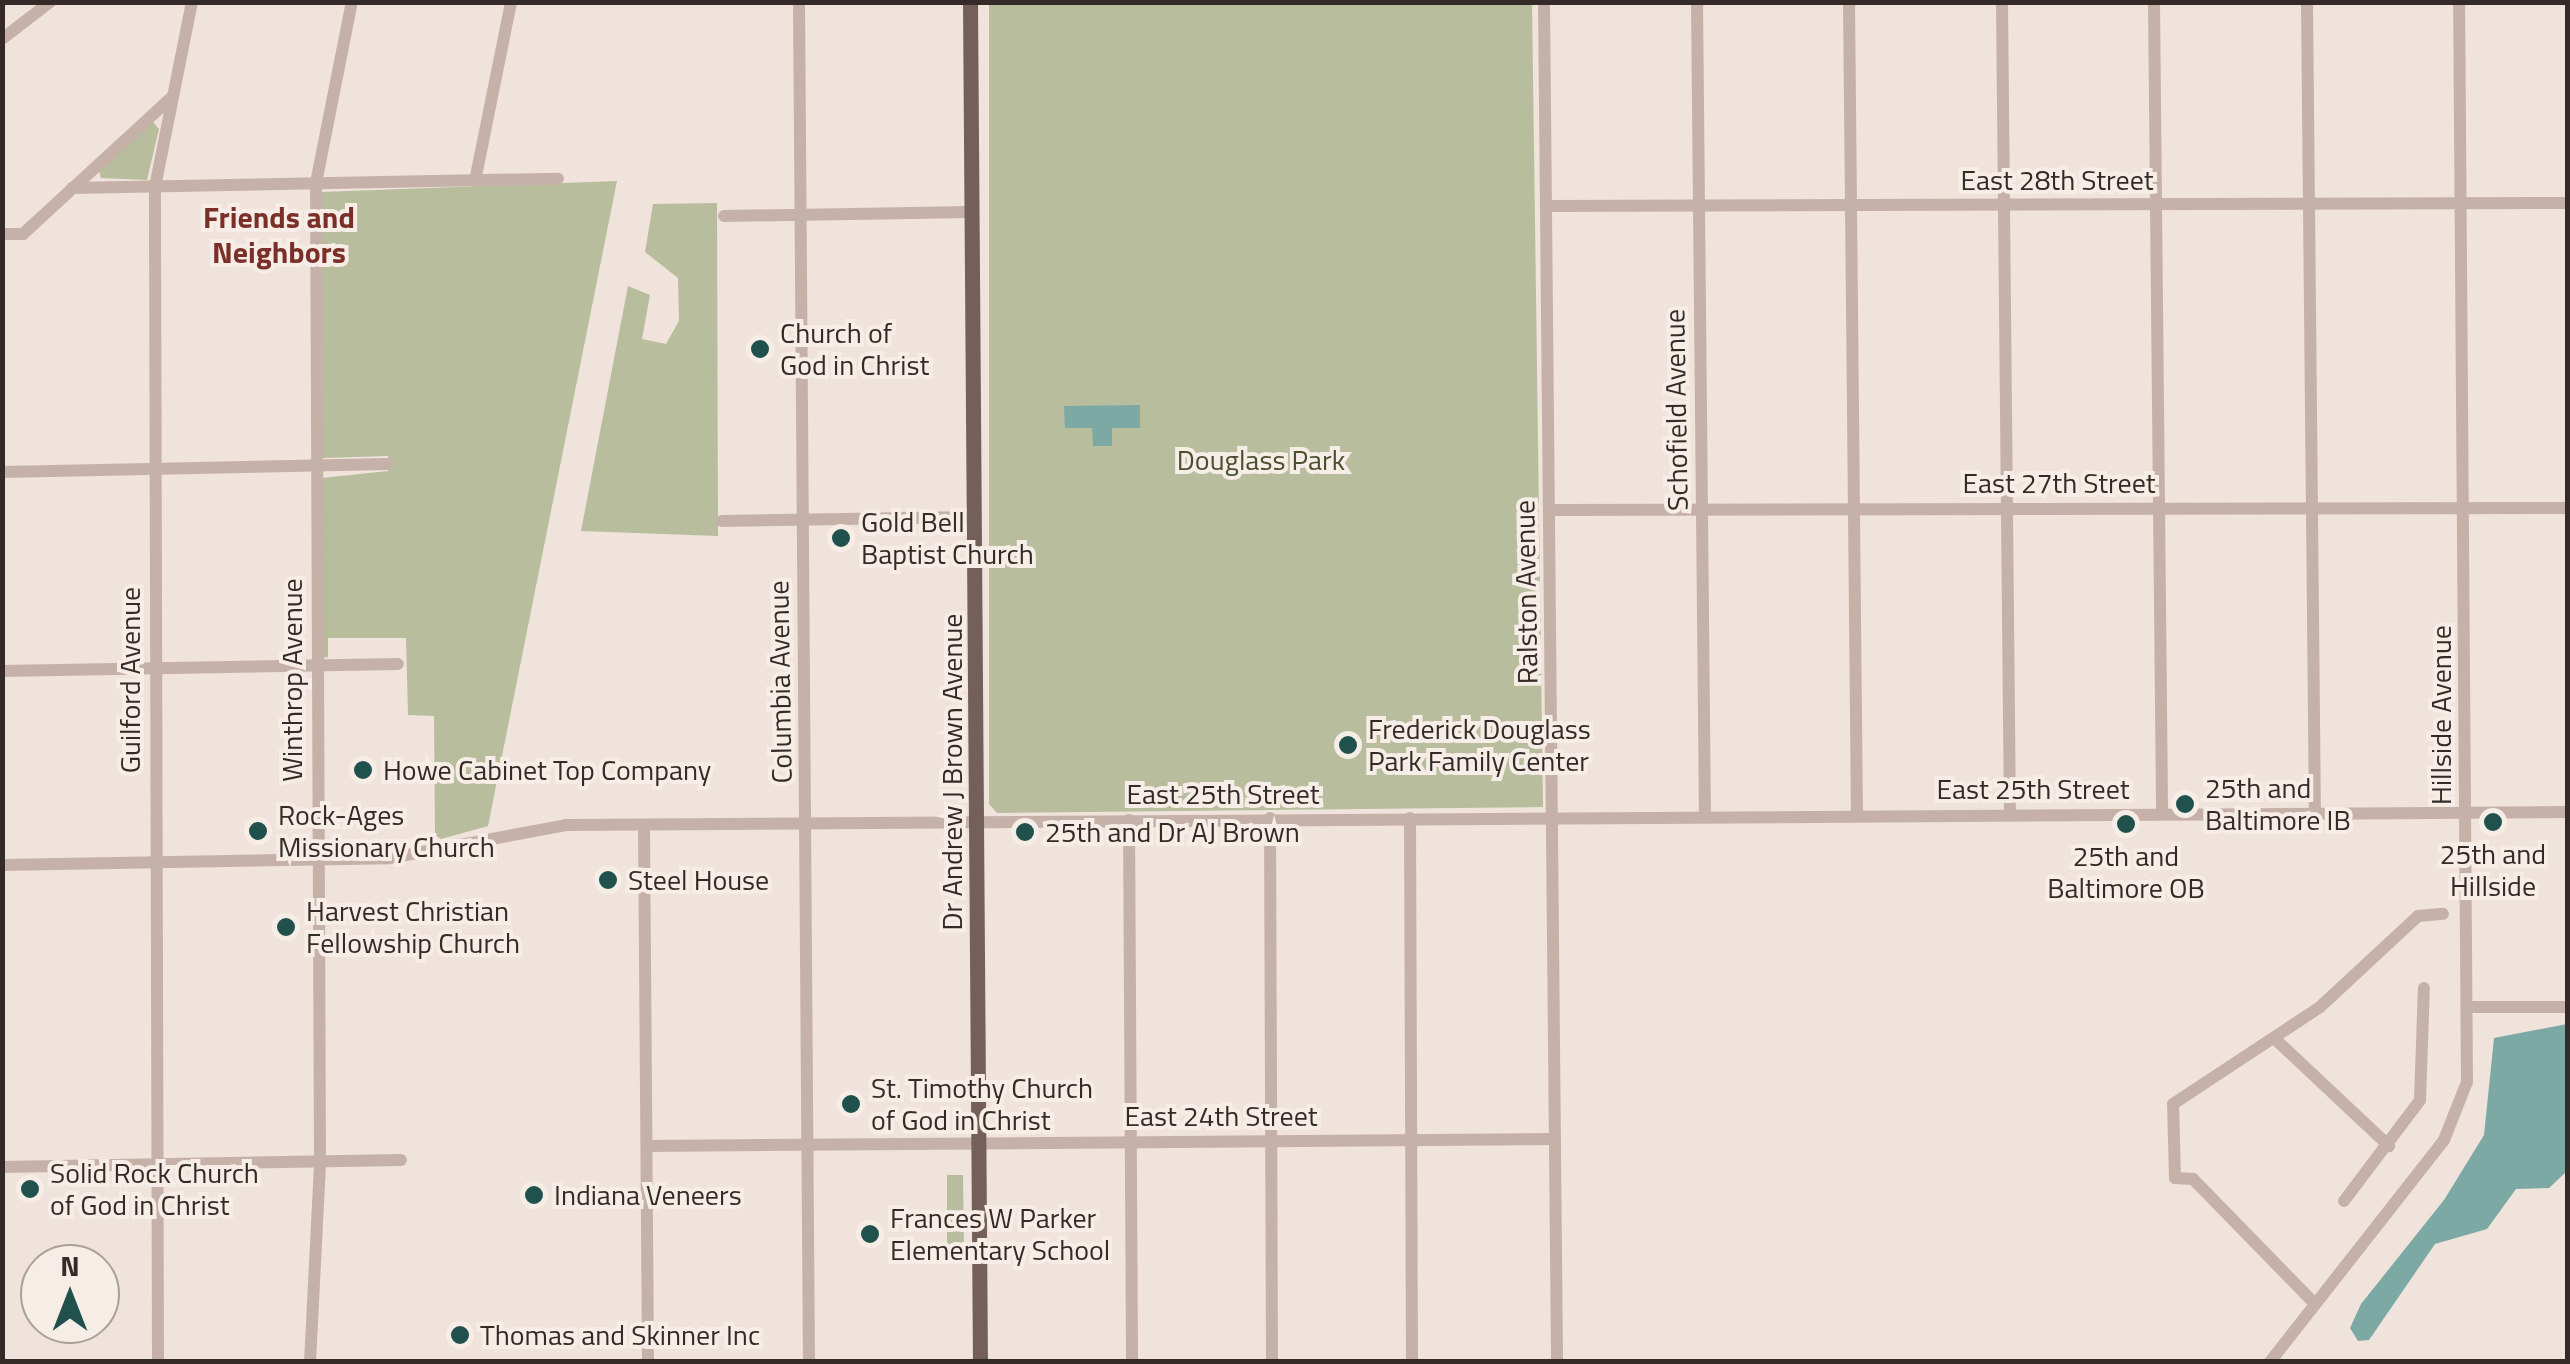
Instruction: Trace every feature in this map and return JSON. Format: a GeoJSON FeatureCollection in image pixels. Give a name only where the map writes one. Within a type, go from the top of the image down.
{"type":"FeatureCollection","features":[{"type":"Feature","properties":{"kind":"main road","name":"Dr Andrew J Brown Avenue"},"geometry":{"type":"LineString","coordinates":[[970,2],[980,1362]]}},
{"type":"Feature","properties":{"kind":"street"},"geometry":{"type":"LineString","coordinates":[[2,40],[50,2]]}},
{"type":"Feature","properties":{"kind":"street","name":"Guilford Avenue"},"geometry":{"type":"LineString","coordinates":[[158,1362],[155,187],[192,2]]}},
{"type":"Feature","properties":{"kind":"street","name":"Winthrop Avenue"},"geometry":{"type":"LineString","coordinates":[[310,1362],[320,1162],[316,183],[352,2]]}},
{"type":"Feature","properties":{"kind":"street"},"geometry":{"type":"LineString","coordinates":[[476,181],[511,2]]}},
{"type":"Feature","properties":{"kind":"street","name":"Columbia Avenue"},"geometry":{"type":"LineString","coordinates":[[799,2],[810,1362]]}},
{"type":"Feature","properties":{"kind":"street","name":"Ralston Avenue"},"geometry":{"type":"LineString","coordinates":[[1544,2],[1557,1362]]}},
{"type":"Feature","properties":{"kind":"street","name":"Schofield Avenue"},"geometry":{"type":"LineString","coordinates":[[1697,2],[1705,816]]}},
{"type":"Feature","properties":{"kind":"street"},"geometry":{"type":"LineString","coordinates":[[1850,2],[1857,815]]}},
{"type":"Feature","properties":{"kind":"street"},"geometry":{"type":"LineString","coordinates":[[2002,2],[2010,814]]}},
{"type":"Feature","properties":{"kind":"street"},"geometry":{"type":"LineString","coordinates":[[2154,2],[2162,813]]}},
{"type":"Feature","properties":{"kind":"street"},"geometry":{"type":"LineString","coordinates":[[2306,2],[2315,814]]}},
{"type":"Feature","properties":{"kind":"street","name":"Hillside Avenue"},"geometry":{"type":"LineString","coordinates":[[2270,1362],[2454,1124],[2467,1076],[2459,2]]}},
{"type":"Feature","properties":{"kind":"street"},"geometry":{"type":"LineString","coordinates":[[2,234],[22,234],[173,96]]}},
{"type":"Feature","properties":{"kind":"street"},"geometry":{"type":"LineString","coordinates":[[72,188],[558,179]]}},
{"type":"Feature","properties":{"kind":"street","name":"East 28th Street"},"geometry":{"type":"LineString","coordinates":[[1546,206],[2568,203]]}},
{"type":"Feature","properties":{"kind":"street"},"geometry":{"type":"LineString","coordinates":[[724,216],[971,212]]}},
{"type":"Feature","properties":{"kind":"street"},"geometry":{"type":"LineString","coordinates":[[2,472],[387,464]]}},
{"type":"Feature","properties":{"kind":"street","name":"East 27th Street"},"geometry":{"type":"LineString","coordinates":[[1550,510],[2568,508]]}},
{"type":"Feature","properties":{"kind":"street"},"geometry":{"type":"LineString","coordinates":[[722,521],[804,516],[974,517]]}},
{"type":"Feature","properties":{"kind":"street"},"geometry":{"type":"LineString","coordinates":[[2,670],[398,664]]}},
{"type":"Feature","properties":{"kind":"street","name":"East 25th Street"},"geometry":{"type":"LineString","coordinates":[[2,865],[404,857],[554,826],[644,824],[2568,812]]}},
{"type":"Feature","properties":{"kind":"street"},"geometry":{"type":"LineString","coordinates":[[1270,818],[1272,1362]]}},
{"type":"Feature","properties":{"kind":"street"},"geometry":{"type":"LineString","coordinates":[[1410,818],[1412,1362]]}},
{"type":"Feature","properties":{"kind":"street"},"geometry":{"type":"LineString","coordinates":[[1129,820],[1132,1362]]}},
{"type":"Feature","properties":{"kind":"street"},"geometry":{"type":"LineString","coordinates":[[644,824],[648,1362]]}},
{"type":"Feature","properties":{"kind":"street"},"geometry":{"type":"LineString","coordinates":[[2315,1304],[2193,1179],[2174,1178],[2173,1104],[2320,1007],[2414,919],[2443,914]]}},
{"type":"Feature","properties":{"kind":"street"},"geometry":{"type":"LineString","coordinates":[[2344,1201],[2389,1146],[2424,1090],[2424,988]]}},
{"type":"Feature","properties":{"kind":"street"},"geometry":{"type":"LineString","coordinates":[[2467,1008],[2568,1007]]}},
{"type":"Feature","properties":{"kind":"street"},"geometry":{"type":"LineString","coordinates":[[2274,1038],[2389,1146]]}},
{"type":"Feature","properties":{"kind":"street","name":"East 24th Street"},"geometry":{"type":"LineString","coordinates":[[648,1146],[1555,1138]]}},
{"type":"Feature","properties":{"kind":"street"},"geometry":{"type":"LineString","coordinates":[[2,1167],[401,1160]]}},
{"type":"Feature","properties":{"kind":"green space","name":"Douglass Park"},"geometry":{"type":"Polygon","coordinates":[[[989,3],[1532,3],[1543,807],[997,813],[989,804],[989,3]]]}},
{"type":"Feature","properties":{"kind":"green space"},"geometry":{"type":"Polygon","coordinates":[[[153,122],[159,129],[147,180],[101,178],[99,171],[153,122]]]}},
{"type":"Feature","properties":{"kind":"green space"},"geometry":{"type":"Polygon","coordinates":[[[617,181],[488,826],[441,839],[435,835],[434,716],[408,715],[406,638],[328,638],[328,657],[323,658],[322,478],[388,471],[388,456],[323,458],[321,192],[617,181]]]}},
{"type":"Feature","properties":{"kind":"green space"},"geometry":{"type":"Polygon","coordinates":[[[717,203],[718,536],[581,531],[628,286],[650,295],[642,339],[666,344],[679,321],[678,278],[645,252],[653,204],[717,203]]]}},
{"type":"Feature","properties":{"kind":"green space"},"geometry":{"type":"Polygon","coordinates":[[[947,1175],[963,1175],[964,1256],[947,1256],[947,1175]]]}},
{"type":"Feature","properties":{"kind":"water"},"geometry":{"type":"Polygon","coordinates":[[[1140,405],[1140,428],[1112,428],[1112,446],[1093,446],[1092,428],[1065,428],[1064,406],[1140,405]]]}},
{"type":"Feature","properties":{"kind":"water"},"geometry":{"type":"Polygon","coordinates":[[[2567,1024],[2565,1173],[2549,1188],[2516,1189],[2487,1229],[2435,1244],[2369,1340],[2358,1341],[2350,1328],[2361,1304],[2444,1200],[2484,1135],[2494,1038],[2567,1024]]]}},
{"type":"Feature","properties":{"kind":"place","name":"Church of God in Christ"},"geometry":{"type":"Point","coordinates":[760,349]}},
{"type":"Feature","properties":{"kind":"place","name":"Gold Bell Baptist Church"},"geometry":{"type":"Point","coordinates":[841,538]}},
{"type":"Feature","properties":{"kind":"place","name":"Frederick Douglass Park Family Center"},"geometry":{"type":"Point","coordinates":[1348,745]}},
{"type":"Feature","properties":{"kind":"place","name":"Howe Cabinet Top Company"},"geometry":{"type":"Point","coordinates":[363,770]}},
{"type":"Feature","properties":{"kind":"place","name":"25th and Baltimore IB"},"geometry":{"type":"Point","coordinates":[2185,804]}},
{"type":"Feature","properties":{"kind":"place","name":"25th and Hillside"},"geometry":{"type":"Point","coordinates":[2493,822]}},
{"type":"Feature","properties":{"kind":"place","name":"25th and Baltimore OB"},"geometry":{"type":"Point","coordinates":[2126,824]}},
{"type":"Feature","properties":{"kind":"place","name":"Rock-Ages Missionary Church"},"geometry":{"type":"Point","coordinates":[258,831]}},
{"type":"Feature","properties":{"kind":"place","name":"25th and Dr AJ Brown"},"geometry":{"type":"Point","coordinates":[1025,832]}},
{"type":"Feature","properties":{"kind":"place","name":"Steel House"},"geometry":{"type":"Point","coordinates":[608,880]}},
{"type":"Feature","properties":{"kind":"place","name":"Harvest Christian Fellowship Church"},"geometry":{"type":"Point","coordinates":[286,927]}},
{"type":"Feature","properties":{"kind":"place","name":"St. Timothy Church of God in Christ"},"geometry":{"type":"Point","coordinates":[851,1104]}},
{"type":"Feature","properties":{"kind":"place","name":"Solid Rock Church of God in Christ"},"geometry":{"type":"Point","coordinates":[30,1189]}},
{"type":"Feature","properties":{"kind":"place","name":"Indiana Veneers"},"geometry":{"type":"Point","coordinates":[534,1195]}},
{"type":"Feature","properties":{"kind":"place","name":"Frances W Parker Elementary School"},"geometry":{"type":"Point","coordinates":[870,1234]}},
{"type":"Feature","properties":{"kind":"place","name":"Thomas and Skinner Inc"},"geometry":{"type":"Point","coordinates":[460,1335]}},
{"type":"Feature","properties":{"kind":"district","name":"Friends and Neighbors"},"geometry":{"type":"Point","coordinates":[279,234]}}]}
